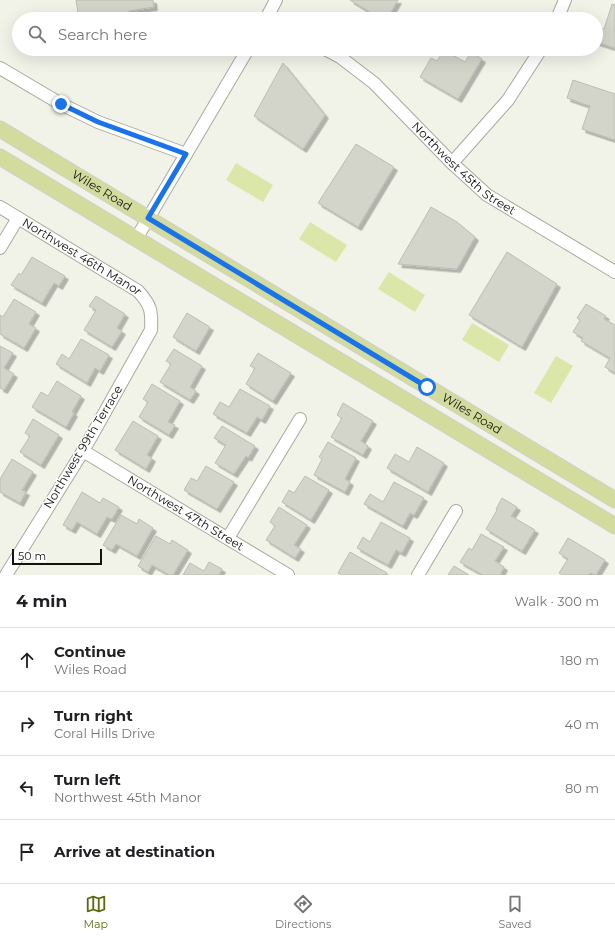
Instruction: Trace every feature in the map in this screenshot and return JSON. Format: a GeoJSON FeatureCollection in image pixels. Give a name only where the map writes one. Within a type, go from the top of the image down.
{"type":"FeatureCollection","features":[{"type":"Feature","properties":{"kind":"main road","name":"Wiles Road"},"geometry":{"type":"LineString","coordinates":[[0,129],[615,500]]}},
{"type":"Feature","properties":{"kind":"main road","name":"Wiles Road"},"geometry":{"type":"LineString","coordinates":[[0,157],[416,405],[615,526]]}},
{"type":"Feature","properties":{"kind":"main road"},"geometry":{"type":"LineString","coordinates":[[416,405],[427,387]]}},
{"type":"Feature","properties":{"kind":"street"},"geometry":{"type":"LineString","coordinates":[[271,12],[276,0]]}},
{"type":"Feature","properties":{"kind":"street"},"geometry":{"type":"LineString","coordinates":[[560,12],[565,0]]}},
{"type":"Feature","properties":{"kind":"street"},"geometry":{"type":"LineString","coordinates":[[136,239],[244,56]]}},
{"type":"Feature","properties":{"kind":"street","name":"Northwest 45th Street"},"geometry":{"type":"LineString","coordinates":[[338,56],[374,83],[452,163],[487,195],[615,272]]}},
{"type":"Feature","properties":{"kind":"street"},"geometry":{"type":"LineString","coordinates":[[452,163],[508,100],[536,56]]}},
{"type":"Feature","properties":{"kind":"street"},"geometry":{"type":"LineString","coordinates":[[0,68],[61,104],[98,122],[186,154]]}},
{"type":"Feature","properties":{"kind":"street","name":"Northwest 46th Manor"},"geometry":{"type":"LineString","coordinates":[[0,207],[138,291],[148,302],[152,316]]}},
{"type":"Feature","properties":{"kind":"street"},"geometry":{"type":"LineString","coordinates":[[0,248],[18,218]]}},
{"type":"Feature","properties":{"kind":"street","name":"Northwest 99th Terrace"},"geometry":{"type":"LineString","coordinates":[[6,575],[83,451],[151,330],[152,316]]}},
{"type":"Feature","properties":{"kind":"street"},"geometry":{"type":"LineString","coordinates":[[228,538],[300,419]]}},
{"type":"Feature","properties":{"kind":"street","name":"Northwest 47th Street"},"geometry":{"type":"LineString","coordinates":[[83,451],[288,575]]}},
{"type":"Feature","properties":{"kind":"street"},"geometry":{"type":"LineString","coordinates":[[418,575],[456,511]]}},
{"type":"Feature","properties":{"kind":"green space"},"geometry":{"type":"Polygon","coordinates":[[[236,163],[273,185],[263,202],[226,180],[236,163]]]}},
{"type":"Feature","properties":{"kind":"green space"},"geometry":{"type":"Polygon","coordinates":[[[310,222],[347,245],[336,262],[299,239],[310,222]]]}},
{"type":"Feature","properties":{"kind":"green space"},"geometry":{"type":"Polygon","coordinates":[[[389,272],[425,295],[415,312],[378,289],[389,272]]]}},
{"type":"Feature","properties":{"kind":"green space"},"geometry":{"type":"Polygon","coordinates":[[[472,323],[509,345],[499,362],[462,340],[472,323]]]}},
{"type":"Feature","properties":{"kind":"green space"},"geometry":{"type":"Polygon","coordinates":[[[556,356],[573,366],[551,403],[534,393],[556,356]]]}},
{"type":"Feature","properties":{"kind":"building"},"geometry":{"type":"Polygon","coordinates":[[[76,0],[153,0],[154,7],[128,12],[78,12],[76,0]]]}},
{"type":"Feature","properties":{"kind":"building"},"geometry":{"type":"Polygon","coordinates":[[[350,0],[398,0],[391,12],[370,12],[350,0]]]}},
{"type":"Feature","properties":{"kind":"building"},"geometry":{"type":"Polygon","coordinates":[[[612,4],[615,5],[615,48],[603,44],[604,29],[612,4]]]}},
{"type":"Feature","properties":{"kind":"building"},"geometry":{"type":"Polygon","coordinates":[[[440,56],[454,56],[465,62],[469,56],[477,56],[482,59],[458,99],[420,77],[431,58],[437,61],[440,56]]]}},
{"type":"Feature","properties":{"kind":"building"},"geometry":{"type":"Polygon","coordinates":[[[283,63],[325,115],[303,149],[254,116],[283,63]]]}},
{"type":"Feature","properties":{"kind":"building"},"geometry":{"type":"Polygon","coordinates":[[[573,80],[615,94],[615,140],[582,129],[590,106],[567,98],[573,80]]]}},
{"type":"Feature","properties":{"kind":"building"},"geometry":{"type":"Polygon","coordinates":[[[356,144],[394,167],[358,227],[318,203],[356,144]]]}},
{"type":"Feature","properties":{"kind":"building"},"geometry":{"type":"Polygon","coordinates":[[[431,207],[457,222],[475,237],[457,269],[398,264],[431,207]]]}},
{"type":"Feature","properties":{"kind":"building"},"geometry":{"type":"Polygon","coordinates":[[[507,252],[557,284],[522,347],[469,315],[507,252]]]}},
{"type":"Feature","properties":{"kind":"building"},"geometry":{"type":"Polygon","coordinates":[[[32,257],[65,276],[59,286],[54,283],[42,303],[11,285],[19,273],[21,275],[32,257]]]}},
{"type":"Feature","properties":{"kind":"building"},"geometry":{"type":"Polygon","coordinates":[[[96,296],[125,314],[117,328],[122,331],[112,347],[84,330],[96,310],[89,306],[96,296]]]}},
{"type":"Feature","properties":{"kind":"building"},"geometry":{"type":"Polygon","coordinates":[[[14,299],[36,312],[29,324],[36,328],[24,348],[0,334],[0,315],[3,317],[14,299]]]}},
{"type":"Feature","properties":{"kind":"building"},"geometry":{"type":"Polygon","coordinates":[[[586,304],[606,316],[604,319],[615,325],[615,373],[605,367],[610,358],[581,341],[583,338],[573,332],[580,320],[577,318],[586,304]]]}},
{"type":"Feature","properties":{"kind":"building"},"geometry":{"type":"Polygon","coordinates":[[[187,313],[210,327],[196,351],[173,337],[187,313]]]}},
{"type":"Feature","properties":{"kind":"building"},"geometry":{"type":"Polygon","coordinates":[[[81,339],[109,355],[100,371],[95,368],[87,383],[56,364],[62,354],[69,359],[81,339]]]}},
{"type":"Feature","properties":{"kind":"building"},"geometry":{"type":"Polygon","coordinates":[[[0,346],[13,353],[4,368],[14,374],[4,390],[0,388],[0,346]]]}},
{"type":"Feature","properties":{"kind":"building"},"geometry":{"type":"Polygon","coordinates":[[[174,349],[202,366],[190,387],[196,391],[190,400],[160,382],[171,364],[166,361],[174,349]]]}},
{"type":"Feature","properties":{"kind":"building"},"geometry":{"type":"Polygon","coordinates":[[[258,353],[291,373],[273,401],[246,384],[255,368],[250,366],[258,353]]]}},
{"type":"Feature","properties":{"kind":"building"},"geometry":{"type":"Polygon","coordinates":[[[57,381],[81,396],[66,427],[32,407],[41,392],[48,396],[57,381]]]}},
{"type":"Feature","properties":{"kind":"building"},"geometry":{"type":"Polygon","coordinates":[[[152,384],[180,401],[168,422],[175,425],[169,435],[139,417],[148,402],[143,399],[152,384]]]}},
{"type":"Feature","properties":{"kind":"building"},"geometry":{"type":"Polygon","coordinates":[[[240,389],[270,406],[262,420],[257,417],[247,433],[213,414],[220,402],[229,407],[240,389]]]}},
{"type":"Feature","properties":{"kind":"building"},"geometry":{"type":"Polygon","coordinates":[[[343,403],[373,421],[361,441],[368,446],[363,455],[331,437],[342,418],[337,415],[343,403]]]}},
{"type":"Feature","properties":{"kind":"building"},"geometry":{"type":"Polygon","coordinates":[[[33,419],[59,435],[41,465],[20,452],[30,436],[25,433],[33,419]]]}},
{"type":"Feature","properties":{"kind":"building"},"geometry":{"type":"Polygon","coordinates":[[[133,421],[158,436],[147,455],[152,458],[146,469],[115,450],[133,421]]]}},
{"type":"Feature","properties":{"kind":"building"},"geometry":{"type":"Polygon","coordinates":[[[222,426],[255,446],[248,458],[246,456],[234,474],[215,463],[226,445],[214,438],[222,426]]]}},
{"type":"Feature","properties":{"kind":"building"},"geometry":{"type":"Polygon","coordinates":[[[328,442],[356,458],[345,479],[350,482],[345,492],[314,475],[322,459],[319,457],[328,442]]]}},
{"type":"Feature","properties":{"kind":"building"},"geometry":{"type":"Polygon","coordinates":[[[417,447],[444,463],[428,492],[387,468],[395,454],[409,462],[417,447]]]}},
{"type":"Feature","properties":{"kind":"building"},"geometry":{"type":"Polygon","coordinates":[[[12,459],[33,472],[22,490],[26,492],[20,503],[0,492],[0,479],[12,459]]]}},
{"type":"Feature","properties":{"kind":"building"},"geometry":{"type":"Polygon","coordinates":[[[206,466],[234,482],[217,509],[184,490],[191,478],[197,481],[206,466]]]}},
{"type":"Feature","properties":{"kind":"building"},"geometry":{"type":"Polygon","coordinates":[[[305,476],[329,490],[311,520],[282,502],[289,490],[294,493],[305,476]]]}},
{"type":"Feature","properties":{"kind":"building"},"geometry":{"type":"Polygon","coordinates":[[[394,482],[424,498],[414,515],[410,513],[403,526],[364,504],[370,494],[383,502],[394,482]]]}},
{"type":"Feature","properties":{"kind":"building"},"geometry":{"type":"Polygon","coordinates":[[[82,492],[100,503],[103,498],[119,507],[112,519],[107,517],[97,534],[77,522],[72,530],[63,525],[82,492]]]}},
{"type":"Feature","properties":{"kind":"building"},"geometry":{"type":"Polygon","coordinates":[[[502,498],[517,507],[511,516],[535,530],[522,551],[486,529],[502,498]]]}},
{"type":"Feature","properties":{"kind":"building"},"geometry":{"type":"Polygon","coordinates":[[[279,507],[307,525],[294,545],[301,549],[295,558],[266,540],[275,526],[270,522],[279,507]]]}},
{"type":"Feature","properties":{"kind":"building"},"geometry":{"type":"Polygon","coordinates":[[[121,515],[137,524],[139,519],[153,528],[137,556],[116,544],[112,550],[103,545],[121,515]]]}},
{"type":"Feature","properties":{"kind":"building"},"geometry":{"type":"Polygon","coordinates":[[[381,522],[410,538],[402,553],[396,550],[388,565],[357,548],[363,537],[370,542],[381,522]]]}},
{"type":"Feature","properties":{"kind":"building"},"geometry":{"type":"Polygon","coordinates":[[[481,534],[504,547],[495,561],[504,567],[500,575],[483,575],[460,562],[469,548],[472,550],[481,534]]]}},
{"type":"Feature","properties":{"kind":"building"},"geometry":{"type":"Polygon","coordinates":[[[156,536],[170,544],[172,540],[188,550],[173,575],[169,575],[152,565],[148,572],[138,566],[156,536]]]}},
{"type":"Feature","properties":{"kind":"building"},"geometry":{"type":"Polygon","coordinates":[[[568,538],[605,560],[596,575],[590,573],[589,575],[563,575],[559,573],[568,559],[559,553],[568,538]]]}},
{"type":"Feature","properties":{"kind":"building"},"geometry":{"type":"Polygon","coordinates":[[[350,552],[387,573],[386,575],[342,575],[338,573],[350,552]]]}},
{"type":"Feature","properties":{"kind":"building"},"geometry":{"type":"Polygon","coordinates":[[[209,562],[222,569],[219,575],[183,575],[190,563],[204,571],[209,562]]]}},
{"type":"Feature","properties":{"kind":"building"},"geometry":{"type":"Polygon","coordinates":[[[454,566],[469,575],[448,575],[454,566]]]}},
{"type":"Feature","properties":{"kind":"route"},"geometry":{"type":"LineString","coordinates":[[61,104],[98,122],[186,154],[148,218],[427,387]]}}]}
